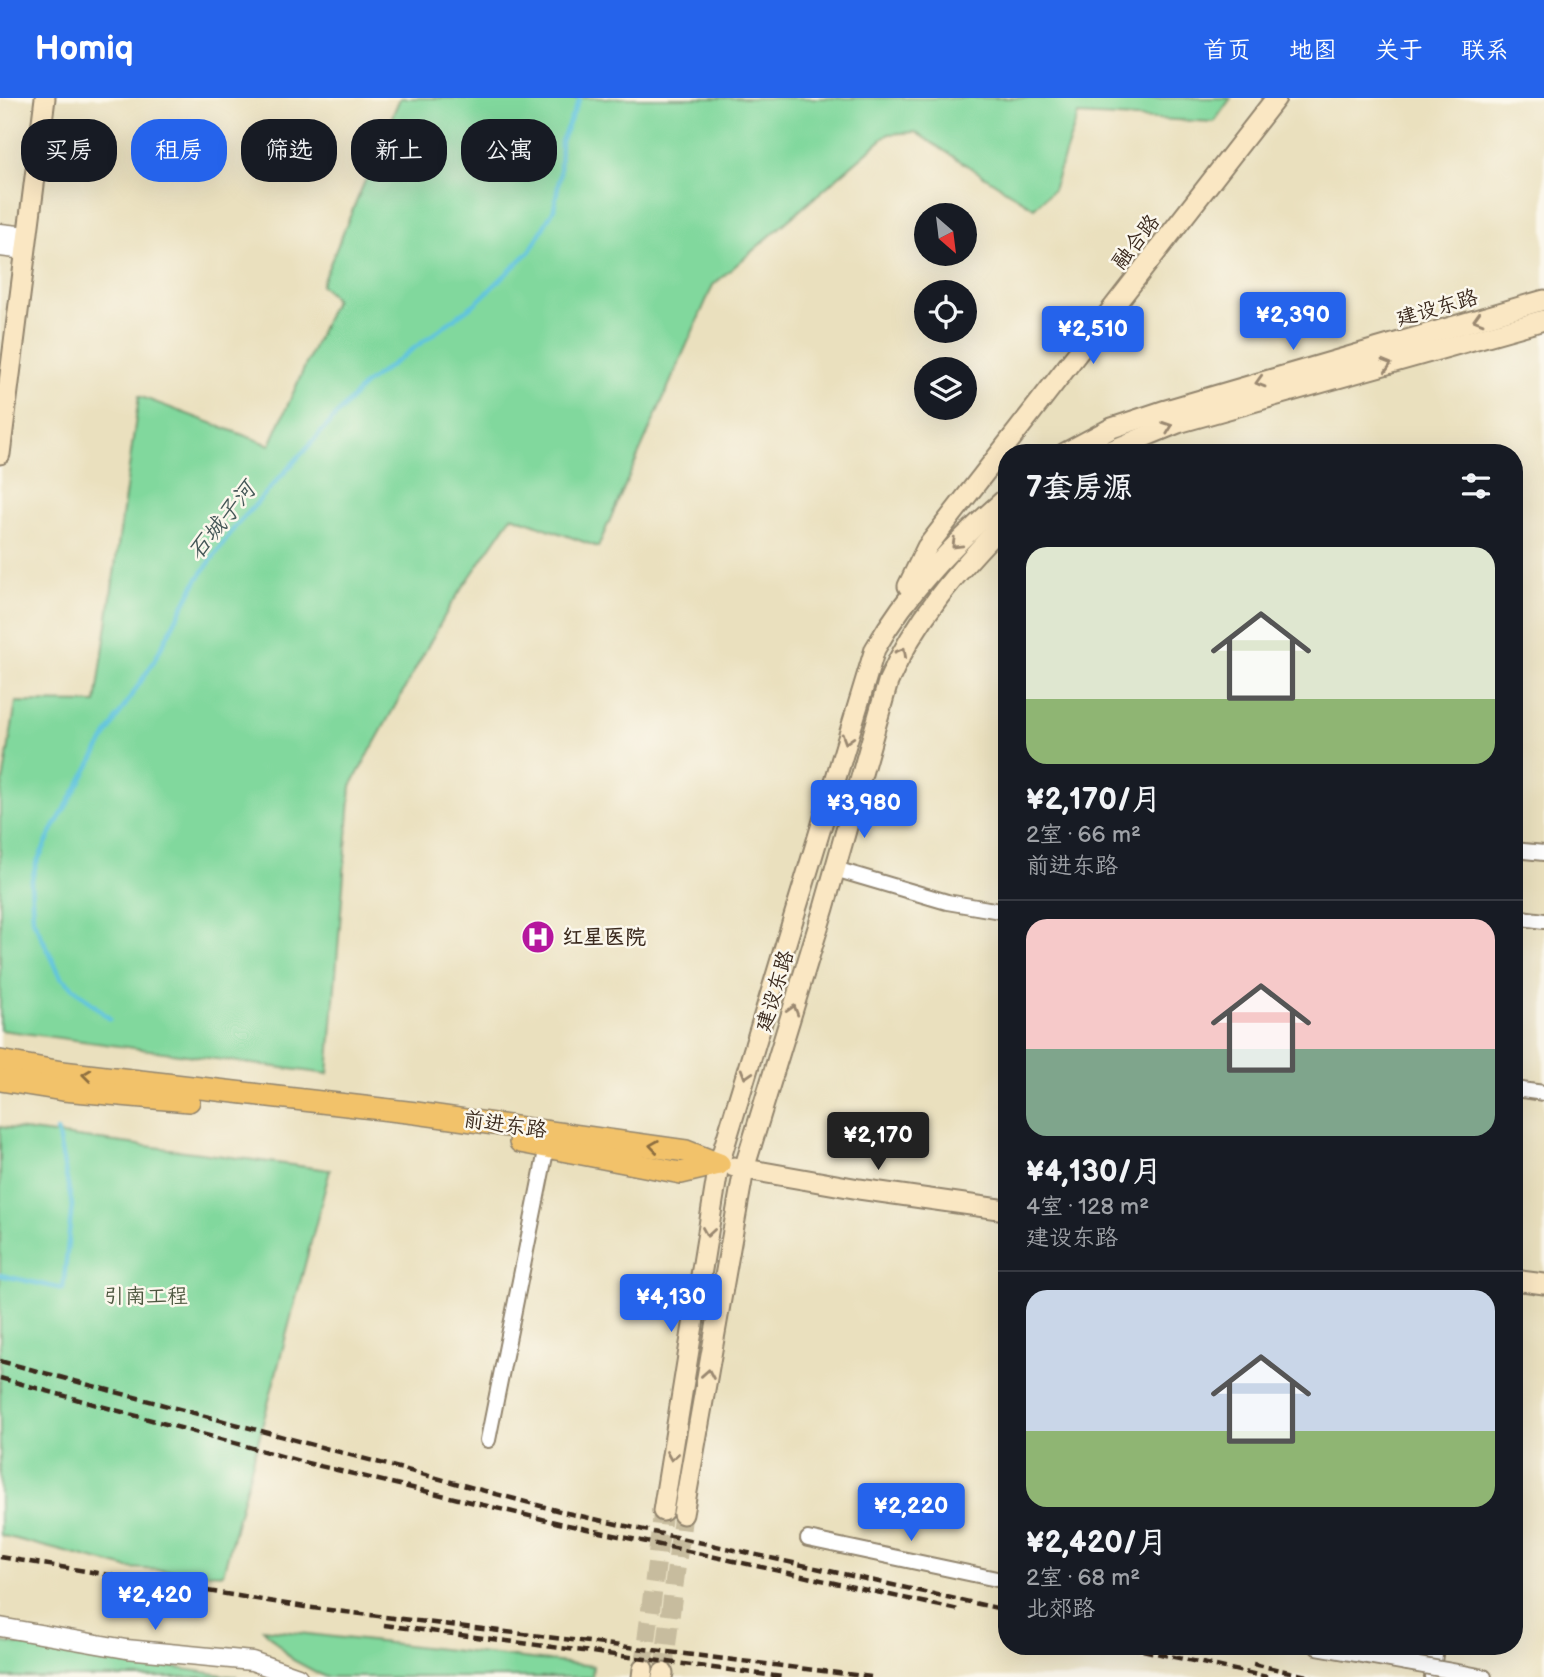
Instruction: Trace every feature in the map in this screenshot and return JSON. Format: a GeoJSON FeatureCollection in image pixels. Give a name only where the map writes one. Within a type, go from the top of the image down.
{"type":"FeatureCollection","features":[{"type":"Feature","properties":{"kind":"main road"},"geometry":{"type":"LineString","coordinates":[[0,454],[46,98]]}},
{"type":"Feature","properties":{"kind":"main road","name":"融合路"},"geometry":{"type":"LineString","coordinates":[[1007,444],[1276,98]]}},
{"type":"Feature","properties":{"kind":"main road","name":"建设东路"},"geometry":{"type":"LineString","coordinates":[[1082,444],[1112,428],[1166,410],[1544,300]]}},
{"type":"Feature","properties":{"kind":"main road","name":"建设东路"},"geometry":{"type":"LineString","coordinates":[[1127,444],[1178,423],[1544,320]]}},
{"type":"Feature","properties":{"kind":"main road","name":"融合路"},"geometry":{"type":"LineString","coordinates":[[890,622],[927,547],[998,456]]}},
{"type":"Feature","properties":{"kind":"main road","name":"建设东路"},"geometry":{"type":"LineString","coordinates":[[663,1511],[719,1164],[875,649],[890,622],[936,563],[998,505]]}},
{"type":"Feature","properties":{"kind":"main road","name":"建设东路"},"geometry":{"type":"LineString","coordinates":[[683,1514],[744,1169],[835,869],[888,682],[900,655],[926,613],[966,562],[998,529]]}},
{"type":"Feature","properties":{"kind":"main road","name":"前进东路"},"geometry":{"type":"LineString","coordinates":[[0,1061],[62,1072],[416,1113],[687,1151],[719,1164],[744,1169],[998,1209]]}},
{"type":"Feature","properties":{"kind":"main road"},"geometry":{"type":"LineString","coordinates":[[0,1080],[63,1090],[253,1107],[440,1129],[547,1146],[681,1173],[719,1164]]}},
{"type":"Feature","properties":{"kind":"main road"},"geometry":{"type":"LineString","coordinates":[[1523,1281],[1544,1284]]}},
{"type":"Feature","properties":{"kind":"street"},"geometry":{"type":"LineString","coordinates":[[0,233],[26,243]]}},
{"type":"Feature","properties":{"kind":"street"},"geometry":{"type":"LineString","coordinates":[[0,247],[26,243]]}},
{"type":"Feature","properties":{"kind":"street"},"geometry":{"type":"LineString","coordinates":[[1523,851],[1544,853]]}},
{"type":"Feature","properties":{"kind":"street"},"geometry":{"type":"LineString","coordinates":[[835,869],[947,902],[998,911]]}},
{"type":"Feature","properties":{"kind":"street"},"geometry":{"type":"LineString","coordinates":[[1523,918],[1544,921]]}},
{"type":"Feature","properties":{"kind":"street"},"geometry":{"type":"LineString","coordinates":[[1523,1090],[1544,1093]]}},
{"type":"Feature","properties":{"kind":"street"},"geometry":{"type":"LineString","coordinates":[[488,1440],[547,1146]]}},
{"type":"Feature","properties":{"kind":"street"},"geometry":{"type":"LineString","coordinates":[[808,1539],[998,1579]]}},
{"type":"Feature","properties":{"kind":"street"},"geometry":{"type":"LineString","coordinates":[[0,1627],[126,1649],[252,1661],[298,1677]]}},
{"type":"Feature","properties":{"kind":"street"},"geometry":{"type":"LineString","coordinates":[[1365,1655],[1483,1677]]}},
{"type":"Feature","properties":{"kind":"street"},"geometry":{"type":"LineString","coordinates":[[1432,1677],[1436,1655]]}},
{"type":"Feature","properties":{"kind":"green space"},"geometry":{"type":"Polygon","coordinates":[[[400,98],[1231,98],[1214,122],[1078,115],[1053,190],[1034,208],[915,132],[888,134],[713,285],[598,547],[512,516],[450,606],[351,786],[328,1074],[0,1030],[0,801],[16,702],[96,703],[139,396],[270,445],[335,299],[321,285],[365,182],[447,182],[447,119],[391,119],[400,98]]]}},
{"type":"Feature","properties":{"kind":"green space","name":"引南工程"},"geometry":{"type":"Polygon","coordinates":[[[0,1127],[330,1170],[223,1574],[127,1568],[0,1535],[0,1127]]]}},
{"type":"Feature","properties":{"kind":"green space"},"geometry":{"type":"Polygon","coordinates":[[[263,1629],[593,1666],[592,1677],[325,1677],[293,1660],[263,1629]]]}},
{"type":"Feature","properties":{"kind":"green space"},"geometry":{"type":"Polygon","coordinates":[[[0,1642],[237,1677],[0,1677],[0,1642]]]}},
{"type":"Feature","properties":{"kind":"waterway","name":"石城子河"},"geometry":{"type":"LineString","coordinates":[[110,1019],[61,977],[33,919],[31,883],[36,864],[52,831],[115,721],[153,663],[197,580],[235,527],[364,385],[477,302],[530,251],[554,209],[560,175],[561,141],[580,98]]}},
{"type":"Feature","properties":{"kind":"waterway","name":"石城子河"},"geometry":{"type":"LineString","coordinates":[[0,1275],[63,1289],[72,1205],[57,1131]]}},
{"type":"Feature","properties":{"kind":"tunnel"},"geometry":{"type":"LineString","coordinates":[[643,1669],[663,1511]]}},
{"type":"Feature","properties":{"kind":"tunnel"},"geometry":{"type":"LineString","coordinates":[[663,1673],[683,1514]]}},
{"type":"Feature","properties":{"kind":"railway"},"geometry":{"type":"LineString","coordinates":[[0,1361],[567,1513],[998,1608]]}},
{"type":"Feature","properties":{"kind":"railway"},"geometry":{"type":"LineString","coordinates":[[0,1378],[303,1462],[559,1523],[959,1610]]}},
{"type":"Feature","properties":{"kind":"railway"},"geometry":{"type":"LineString","coordinates":[[0,1557],[305,1607],[871,1677]]}},
{"type":"Feature","properties":{"kind":"railway"},"geometry":{"type":"LineString","coordinates":[[384,1625],[783,1677]]}},
{"type":"Feature","properties":{"kind":"railway"},"geometry":{"type":"LineString","coordinates":[[1165,1655],[1267,1677]]}},
{"type":"Feature","properties":{"kind":"railway"},"geometry":{"type":"LineString","coordinates":[[1253,1664],[1312,1677]]}},
{"type":"Feature","properties":{"kind":"place","name":"红星医院"},"geometry":{"type":"Point","coordinates":[538,937]}}]}
